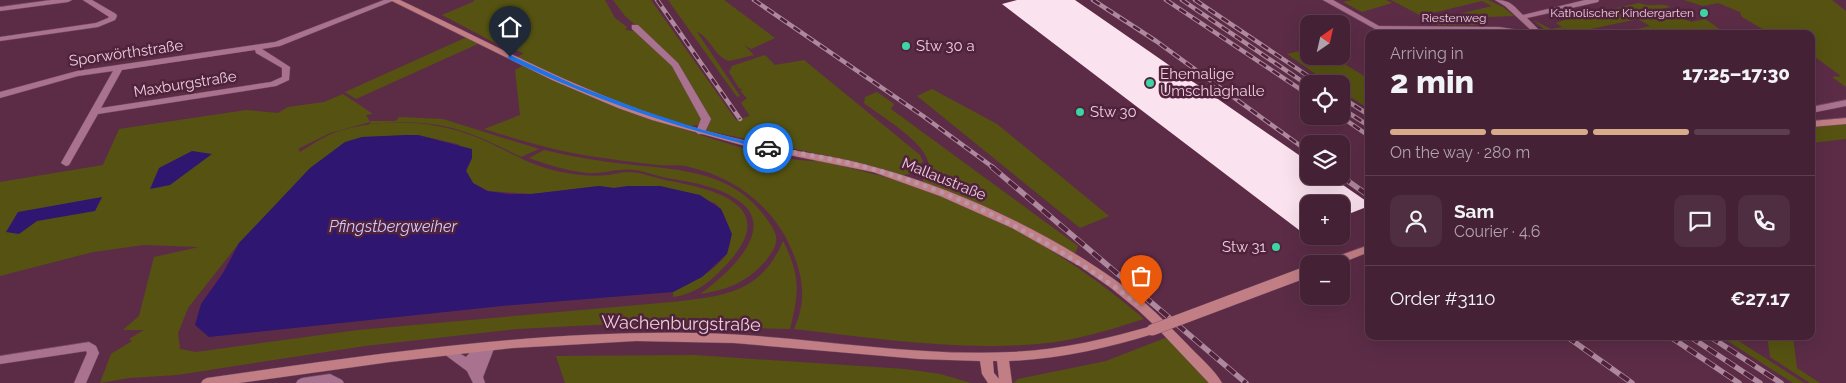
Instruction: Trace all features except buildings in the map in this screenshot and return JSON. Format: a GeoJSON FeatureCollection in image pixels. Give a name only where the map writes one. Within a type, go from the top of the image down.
{"type":"FeatureCollection","features":[{"type":"Feature","properties":{"kind":"street"},"geometry":{"type":"LineString","coordinates":[[0,9],[68,0]]}},
{"type":"Feature","properties":{"kind":"street"},"geometry":{"type":"LineString","coordinates":[[0,38],[98,25],[111,20],[113,16],[87,0]]}},
{"type":"Feature","properties":{"kind":"street","name":"Sporwörthstraße"},"geometry":{"type":"LineString","coordinates":[[0,95],[62,76],[258,48],[290,40],[393,0]]}},
{"type":"Feature","properties":{"kind":"street","name":"Mallaustraße"},"geometry":{"type":"LineString","coordinates":[[393,0],[573,86],[623,106],[701,132],[876,170],[918,184],[1004,222],[1069,256],[1104,278],[1141,306],[1216,383]]}},
{"type":"Feature","properties":{"kind":"street","name":"Riestenweg"},"geometry":{"type":"LineString","coordinates":[[1327,0],[1380,30]]}},
{"type":"Feature","properties":{"kind":"street"},"geometry":{"type":"LineString","coordinates":[[1500,0],[1523,17],[1536,30]]}},
{"type":"Feature","properties":{"kind":"street"},"geometry":{"type":"LineString","coordinates":[[1563,0],[1574,5]]}},
{"type":"Feature","properties":{"kind":"street"},"geometry":{"type":"LineString","coordinates":[[1523,17],[1595,0]]}},
{"type":"Feature","properties":{"kind":"street"},"geometry":{"type":"LineString","coordinates":[[635,27],[675,65],[706,119],[701,132]]}},
{"type":"Feature","properties":{"kind":"street","name":"Riestenweg"},"geometry":{"type":"LineString","coordinates":[[1377,28],[1505,30]]}},
{"type":"Feature","properties":{"kind":"street","name":"Maxburgstraße"},"geometry":{"type":"LineString","coordinates":[[94,112],[281,82],[286,78],[286,67],[259,51],[258,48]]}},
{"type":"Feature","properties":{"kind":"street"},"geometry":{"type":"LineString","coordinates":[[66,163],[119,68]]}},
{"type":"Feature","properties":{"kind":"street"},"geometry":{"type":"LineString","coordinates":[[1815,109],[1846,103]]}},
{"type":"Feature","properties":{"kind":"street"},"geometry":{"type":"LineString","coordinates":[[1815,124],[1846,121]]}},
{"type":"Feature","properties":{"kind":"street"},"geometry":{"type":"LineString","coordinates":[[1350,255],[1365,250]]}},
{"type":"Feature","properties":{"kind":"street","name":"Wachenburgstraße"},"geometry":{"type":"LineString","coordinates":[[207,383],[329,365],[448,351],[591,339],[695,337],[912,354],[986,357],[1075,350],[1112,343],[1152,330],[1300,274]]}},
{"type":"Feature","properties":{"kind":"street"},"geometry":{"type":"LineString","coordinates":[[0,360],[89,346],[93,352],[80,383]]}},
{"type":"Feature","properties":{"kind":"street"},"geometry":{"type":"LineString","coordinates":[[468,364],[484,347]]}},
{"type":"Feature","properties":{"kind":"street"},"geometry":{"type":"LineString","coordinates":[[478,379],[484,347]]}},
{"type":"Feature","properties":{"kind":"street"},"geometry":{"type":"LineString","coordinates":[[448,351],[468,364],[478,379]]}},
{"type":"Feature","properties":{"kind":"street"},"geometry":{"type":"LineString","coordinates":[[986,357],[988,374],[995,383]]}},
{"type":"Feature","properties":{"kind":"street"},"geometry":{"type":"LineString","coordinates":[[1002,357],[1006,383]]}},
{"type":"Feature","properties":{"kind":"street"},"geometry":{"type":"LineString","coordinates":[[302,383],[330,379],[338,382]]}},
{"type":"Feature","properties":{"kind":"shaded area"},"geometry":{"type":"Polygon","coordinates":[[[472,0],[605,0],[615,18],[627,27],[625,30],[635,31],[673,65],[702,120],[699,125],[690,126],[610,100],[516,58],[524,53],[497,44],[442,15],[475,1],[472,0]]]}},
{"type":"Feature","properties":{"kind":"shaded area"},"geometry":{"type":"Polygon","coordinates":[[[613,0],[651,0],[736,120],[750,116],[741,103],[747,98],[740,91],[743,90],[739,88],[729,72],[732,66],[765,55],[775,65],[804,60],[920,155],[923,161],[915,173],[903,175],[829,156],[708,131],[706,129],[709,117],[676,61],[625,16],[613,0]]]}},
{"type":"Feature","properties":{"kind":"shaded area"},"geometry":{"type":"Polygon","coordinates":[[[668,0],[724,0],[775,38],[751,49],[744,45],[754,55],[729,61],[724,59],[706,38],[697,32],[740,96],[737,97],[668,0]]]}},
{"type":"Feature","properties":{"kind":"shaded area"},"geometry":{"type":"Polygon","coordinates":[[[1352,0],[1386,0],[1392,3],[1362,12],[1343,2],[1352,0]]]}},
{"type":"Feature","properties":{"kind":"shaded area"},"geometry":{"type":"Polygon","coordinates":[[[1391,0],[1488,0],[1503,7],[1514,16],[1486,17],[1482,21],[1485,25],[1439,25],[1391,0]],[[1482,1],[1424,15],[1434,20],[1492,6],[1482,1]]]}},
{"type":"Feature","properties":{"kind":"shaded area"},"geometry":{"type":"Polygon","coordinates":[[[1684,0],[1832,0],[1846,11],[1846,87],[1832,77],[1841,76],[1815,57],[1815,30],[1764,30],[1742,17],[1740,12],[1718,3],[1703,6],[1684,0]]]}},
{"type":"Feature","properties":{"kind":"shaded area"},"geometry":{"type":"Polygon","coordinates":[[[1639,3],[1670,7],[1663,9],[1691,22],[1705,19],[1721,30],[1632,30],[1650,26],[1638,19],[1591,29],[1592,30],[1545,30],[1533,20],[1551,29],[1562,27],[1556,23],[1639,3]]]}},
{"type":"Feature","properties":{"kind":"shaded area"},"geometry":{"type":"Polygon","coordinates":[[[467,37],[480,43],[356,99],[345,92],[467,37]]]}},
{"type":"Feature","properties":{"kind":"shaded area"},"geometry":{"type":"Polygon","coordinates":[[[1300,51],[1300,63],[1287,54],[1300,51]]]}},
{"type":"Feature","properties":{"kind":"shaded area"},"geometry":{"type":"Polygon","coordinates":[[[1303,65],[1346,65],[1365,77],[1365,106],[1350,97],[1350,75],[1317,75],[1303,65]]]}},
{"type":"Feature","properties":{"kind":"shaded area"},"geometry":{"type":"Polygon","coordinates":[[[522,66],[615,105],[723,142],[780,157],[822,161],[893,179],[936,193],[1031,238],[1090,276],[1144,319],[1078,338],[1007,346],[946,345],[794,329],[800,310],[802,291],[793,253],[786,237],[776,222],[752,197],[738,187],[722,178],[685,166],[658,165],[583,155],[545,147],[484,129],[520,115],[515,70],[522,66]]]}},
{"type":"Feature","properties":{"kind":"shaded area"},"geometry":{"type":"Polygon","coordinates":[[[932,89],[997,124],[1109,216],[1080,228],[917,96],[932,89]]]}},
{"type":"Feature","properties":{"kind":"shaded area"},"geometry":{"type":"Polygon","coordinates":[[[877,92],[894,104],[891,109],[1078,246],[1075,254],[991,209],[924,183],[922,177],[929,165],[926,156],[920,148],[912,139],[864,103],[865,97],[877,92]]]}},
{"type":"Feature","properties":{"kind":"shaded area"},"geometry":{"type":"Polygon","coordinates":[[[343,94],[373,114],[366,115],[370,122],[330,133],[298,149],[300,152],[336,132],[354,127],[390,123],[428,124],[481,139],[529,162],[550,169],[591,176],[626,172],[637,173],[721,195],[735,203],[745,214],[747,228],[742,244],[726,265],[709,281],[696,290],[673,297],[673,292],[706,274],[716,266],[724,257],[729,247],[730,236],[727,223],[715,203],[660,186],[614,188],[599,186],[533,194],[489,191],[473,183],[466,170],[472,158],[458,144],[418,135],[362,137],[239,243],[188,308],[178,333],[180,349],[196,352],[358,330],[672,302],[707,297],[738,289],[751,282],[774,259],[783,241],[793,265],[797,285],[790,329],[615,324],[517,329],[365,346],[177,375],[129,378],[100,383],[111,354],[132,341],[129,339],[144,330],[123,330],[139,316],[154,257],[199,247],[144,245],[93,252],[0,276],[0,182],[103,165],[119,129],[246,110],[278,113],[288,107],[324,102],[343,94]]]}},
{"type":"Feature","properties":{"kind":"shaded area"},"geometry":{"type":"Polygon","coordinates":[[[399,117],[443,119],[539,149],[521,157],[482,138],[448,127],[413,122],[369,124],[371,121],[396,121],[399,117]]]}},
{"type":"Feature","properties":{"kind":"shaded area"},"geometry":{"type":"Polygon","coordinates":[[[1846,123],[1846,139],[1815,143],[1815,127],[1846,123]]]}},
{"type":"Feature","properties":{"kind":"shaded area"},"geometry":{"type":"Polygon","coordinates":[[[544,150],[600,161],[690,172],[724,183],[739,191],[766,218],[776,236],[773,249],[756,271],[740,282],[721,290],[700,294],[732,266],[750,241],[753,228],[752,216],[743,204],[717,189],[642,171],[623,170],[588,173],[573,171],[529,158],[544,150]]]}},
{"type":"Feature","properties":{"kind":"shaded area"},"geometry":{"type":"Polygon","coordinates":[[[1165,338],[1182,350],[1215,383],[1014,383],[1018,379],[1106,361],[1165,338]]]}},
{"type":"Feature","properties":{"kind":"shaded area"},"geometry":{"type":"Polygon","coordinates":[[[1726,340],[1737,340],[1804,383],[1793,383],[1726,340]]]}},
{"type":"Feature","properties":{"kind":"shaded area"},"geometry":{"type":"Polygon","coordinates":[[[1768,340],[1794,340],[1797,368],[1820,383],[1810,383],[1770,357],[1768,340]]]}},
{"type":"Feature","properties":{"kind":"shaded area"},"geometry":{"type":"Polygon","coordinates":[[[694,355],[905,369],[940,374],[971,383],[565,383],[556,356],[694,355]]]}},
{"type":"Feature","properties":{"kind":"water","name":"Pfingstbergweiher"},"geometry":{"type":"Polygon","coordinates":[[[418,135],[472,149],[472,158],[466,171],[473,183],[487,191],[531,194],[599,186],[614,188],[660,186],[700,195],[721,209],[732,234],[727,254],[702,277],[673,292],[502,306],[209,337],[195,325],[201,304],[223,273],[239,243],[310,168],[345,142],[362,137],[418,135]]]}},
{"type":"Feature","properties":{"kind":"water"},"geometry":{"type":"Polygon","coordinates":[[[192,151],[212,154],[170,185],[150,189],[159,168],[192,151]]]}},
{"type":"Feature","properties":{"kind":"water"},"geometry":{"type":"Polygon","coordinates":[[[102,197],[95,211],[37,221],[19,234],[6,232],[18,212],[102,197]]]}},
{"type":"Feature","properties":{"kind":"railway"},"geometry":{"type":"LineString","coordinates":[[657,0],[740,119]]}},
{"type":"Feature","properties":{"kind":"railway"},"geometry":{"type":"LineString","coordinates":[[754,0],[923,116],[994,168]]}},
{"type":"Feature","properties":{"kind":"railway"},"geometry":{"type":"LineString","coordinates":[[1093,0],[1156,41],[1300,145]]}},
{"type":"Feature","properties":{"kind":"railway"},"geometry":{"type":"LineString","coordinates":[[1166,0],[1300,89]]}},
{"type":"Feature","properties":{"kind":"railway"},"geometry":{"type":"LineString","coordinates":[[1182,0],[1300,80]]}},
{"type":"Feature","properties":{"kind":"railway"},"geometry":{"type":"LineString","coordinates":[[1195,0],[1307,75]]}},
{"type":"Feature","properties":{"kind":"railway"},"geometry":{"type":"LineString","coordinates":[[1350,103],[1365,112]]}},
{"type":"Feature","properties":{"kind":"railway"},"geometry":{"type":"LineString","coordinates":[[1350,114],[1365,123]]}},
{"type":"Feature","properties":{"kind":"railway"},"geometry":{"type":"LineString","coordinates":[[1350,123],[1365,133]]}},
{"type":"Feature","properties":{"kind":"railway"},"geometry":{"type":"LineString","coordinates":[[992,167],[1246,383]]}},
{"type":"Feature","properties":{"kind":"railway"},"geometry":{"type":"LineString","coordinates":[[1350,182],[1365,193]]}},
{"type":"Feature","properties":{"kind":"railway"},"geometry":{"type":"LineString","coordinates":[[1572,340],[1632,383]]}},
{"type":"Feature","properties":{"kind":"railway"},"geometry":{"type":"LineString","coordinates":[[1675,340],[1739,383]]}},
{"type":"Feature","properties":{"kind":"railway"},"geometry":{"type":"LineString","coordinates":[[1695,340],[1760,383]]}},
{"type":"Feature","properties":{"kind":"railway"},"geometry":{"type":"LineString","coordinates":[[1715,340],[1781,383]]}},
{"type":"Feature","properties":{"kind":"way so far"},"geometry":{"type":"LineString","coordinates":[[768,148],[844,162],[918,184],[992,216],[1052,246],[1104,278],[1141,306]]}},
{"type":"Feature","properties":{"kind":"place","name":"Katholischer Kindergarten"},"geometry":{"type":"Point","coordinates":[1704,13]}},
{"type":"Feature","properties":{"kind":"place","name":"Stw 30 a"},"geometry":{"type":"Point","coordinates":[906,46]}},
{"type":"Feature","properties":{"kind":"place","name":"Ehemalige Umschlaghalle"},"geometry":{"type":"Point","coordinates":[1150,83]}},
{"type":"Feature","properties":{"kind":"place","name":"Stw 30"},"geometry":{"type":"Point","coordinates":[1080,112]}},
{"type":"Feature","properties":{"kind":"place","name":"Stw 31"},"geometry":{"type":"Point","coordinates":[1276,247]}},
{"type":"Feature","properties":{"kind":"route"},"geometry":{"type":"LineString","coordinates":[[510,57],[615,104],[654,118],[701,132],[768,148]]}}]}
